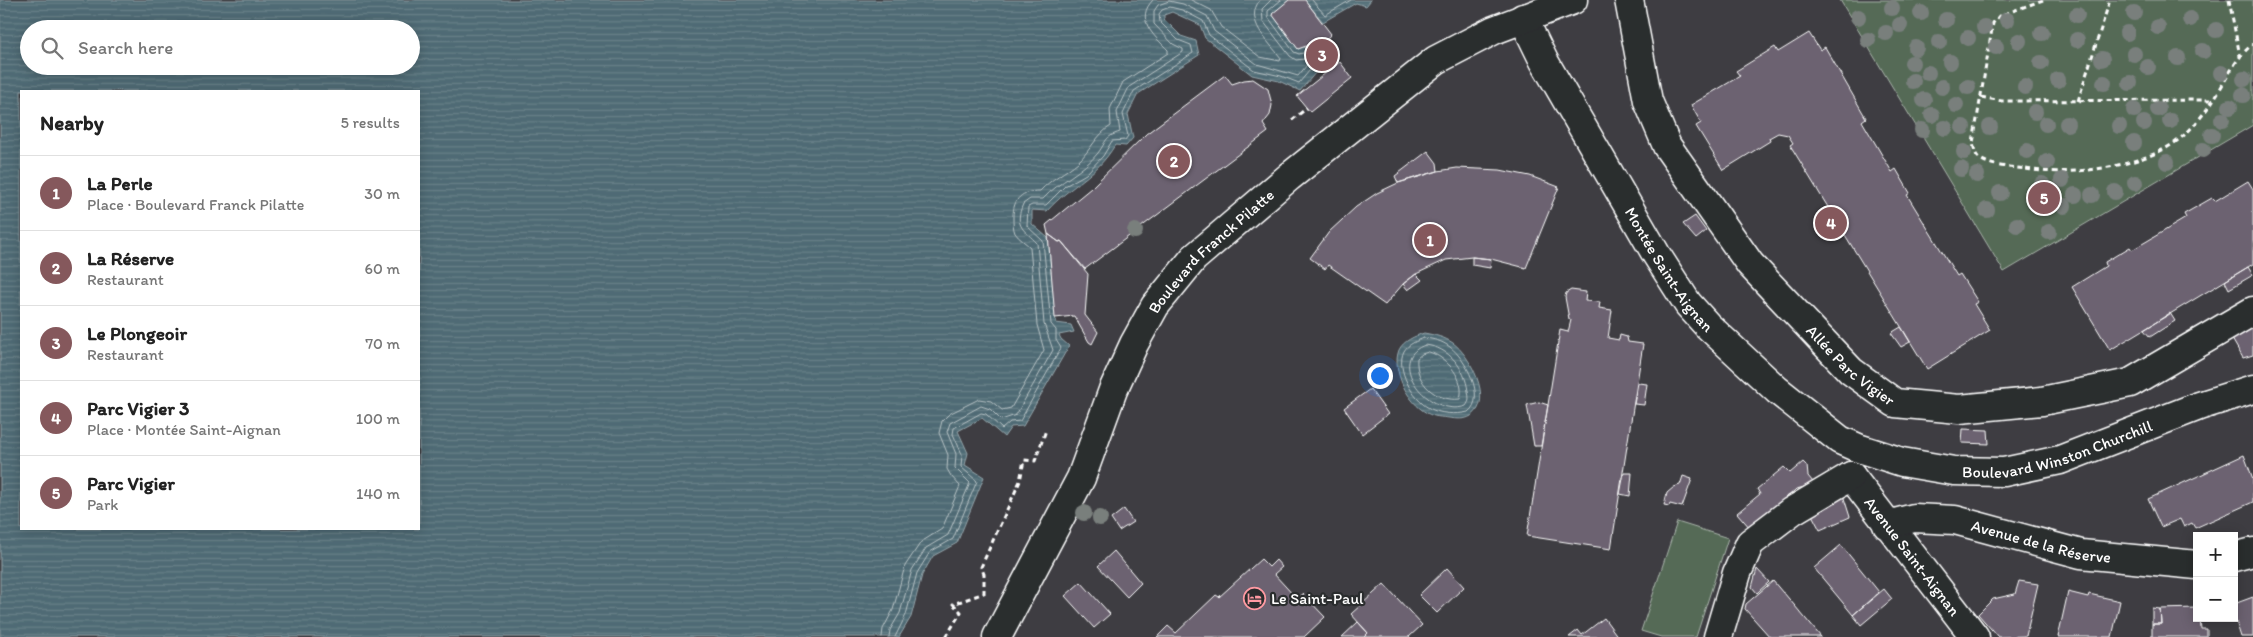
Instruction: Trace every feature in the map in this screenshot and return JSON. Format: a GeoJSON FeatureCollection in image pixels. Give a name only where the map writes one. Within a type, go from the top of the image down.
{"type":"FeatureCollection","features":[{"type":"Feature","properties":{"kind":"street","name":"Boulevard Franck Pilatte"},"geometry":{"type":"LineString","coordinates":[[997,637],[1081,478],[1113,390],[1134,344],[1156,306],[1181,273],[1208,244],[1436,60],[1465,43],[1523,18],[1573,0]]}},
{"type":"Feature","properties":{"kind":"street","name":"Allée Parc Vigier"},"geometry":{"type":"LineString","coordinates":[[1629,0],[1648,101],[1667,146],[1750,264],[1851,371],[1895,403],[1959,409],[2042,401],[2130,383],[2253,311]]}},
{"type":"Feature","properties":{"kind":"street","name":"Montée Saint-Aignan"},"geometry":{"type":"LineString","coordinates":[[1523,18],[1544,61],[1656,254],[1688,304],[1707,325],[1777,390],[1831,434],[1858,448]]}},
{"type":"Feature","properties":{"kind":"street","name":"Boulevard Winston Churchill"},"geometry":{"type":"LineString","coordinates":[[1858,448],[1902,462],[1954,471],[2004,472],[2060,460],[2199,406],[2253,389]]}},
{"type":"Feature","properties":{"kind":"street"},"geometry":{"type":"LineString","coordinates":[[1718,637],[1737,573],[1750,543],[1792,511],[1851,476],[1858,448]]}},
{"type":"Feature","properties":{"kind":"street","name":"Avenue Saint-Aignan"},"geometry":{"type":"LineString","coordinates":[[1851,476],[1975,637]]}},
{"type":"Feature","properties":{"kind":"street","name":"Avenue de la Réserve"},"geometry":{"type":"LineString","coordinates":[[1887,525],[1914,518],[1956,520],[2081,554],[2193,565]]}},
{"type":"Feature","properties":{"kind":"street"},"geometry":{"type":"LineString","coordinates":[[2238,556],[2253,552]]}},
{"type":"Feature","properties":{"kind":"path"},"geometry":{"type":"LineString","coordinates":[[2043,0],[1999,16],[1993,23],[1973,143],[1977,156],[1986,162],[2033,171],[2065,172],[2109,166],[2152,156],[2182,137],[2214,100],[2232,65],[2253,44]]}},
{"type":"Feature","properties":{"kind":"path"},"geometry":{"type":"LineString","coordinates":[[2078,101],[2110,0]]}},
{"type":"Feature","properties":{"kind":"path"},"geometry":{"type":"LineString","coordinates":[[2229,0],[2240,56]]}},
{"type":"Feature","properties":{"kind":"path"},"geometry":{"type":"LineString","coordinates":[[1981,98],[2002,101],[2214,100]]}},
{"type":"Feature","properties":{"kind":"path"},"geometry":{"type":"LineString","coordinates":[[1292,120],[1307,108]]}},
{"type":"Feature","properties":{"kind":"path"},"geometry":{"type":"LineString","coordinates":[[984,574],[981,567],[1020,481],[1020,468],[1024,460],[1035,461],[1046,430]]}},
{"type":"Feature","properties":{"kind":"path"},"geometry":{"type":"LineString","coordinates":[[946,637],[961,612],[953,604],[984,593]]}},
{"type":"Feature","properties":{"kind":"green space"},"geometry":{"type":"Polygon","coordinates":[[[1840,0],[2253,0],[2253,125],[2004,272],[1840,0]]]}},
{"type":"Feature","properties":{"kind":"green space"},"geometry":{"type":"Polygon","coordinates":[[[1677,522],[1728,538],[1696,637],[1661,637],[1641,631],[1677,522]]]}},
{"type":"Feature","properties":{"kind":"water"},"geometry":{"type":"Polygon","coordinates":[[[0,0],[1289,0],[1272,14],[1298,49],[1309,45],[1322,65],[1300,91],[1279,81],[1252,75],[1205,38],[1200,25],[1172,12],[1164,15],[1164,19],[1181,36],[1196,41],[1199,55],[1138,94],[1128,114],[1133,138],[1126,146],[1115,145],[1100,165],[1047,211],[1032,210],[1032,224],[1048,238],[1056,323],[1071,325],[1074,332],[1059,335],[1069,346],[1023,426],[1011,427],[1004,437],[982,418],[958,431],[968,453],[965,465],[984,477],[957,543],[933,556],[922,575],[911,617],[899,637],[0,637],[0,0]]]}},
{"type":"Feature","properties":{"kind":"water"},"geometry":{"type":"Polygon","coordinates":[[[1305,0],[1371,0],[1366,6],[1356,3],[1323,22],[1305,0]]]}},
{"type":"Feature","properties":{"kind":"water"},"geometry":{"type":"Polygon","coordinates":[[[1424,333],[1453,343],[1466,357],[1472,367],[1480,389],[1481,400],[1478,409],[1471,416],[1457,419],[1432,415],[1413,402],[1408,394],[1399,376],[1397,367],[1399,350],[1406,341],[1424,333]]]}},
{"type":"Feature","properties":{"kind":"building"},"geometry":{"type":"Polygon","coordinates":[[[1289,0],[1305,0],[1331,34],[1321,45],[1335,66],[1340,62],[1352,78],[1310,112],[1297,96],[1327,72],[1309,45],[1298,49],[1272,14],[1289,0]]]}},
{"type":"Feature","properties":{"kind":"building"},"geometry":{"type":"Polygon","coordinates":[[[1809,33],[1820,50],[1825,47],[1866,118],[1862,121],[1892,172],[1896,169],[1910,193],[1907,195],[1957,276],[1960,274],[1978,302],[1974,304],[1990,330],[1927,369],[1790,145],[1793,143],[1788,135],[1778,133],[1769,138],[1770,141],[1723,170],[1696,126],[1701,123],[1691,105],[1740,76],[1736,71],[1775,47],[1778,52],[1809,33]]]}},
{"type":"Feature","properties":{"kind":"building"},"geometry":{"type":"Polygon","coordinates":[[[1225,75],[1232,84],[1253,79],[1268,89],[1272,105],[1270,115],[1263,124],[1268,132],[1085,269],[1061,241],[1059,242],[1048,234],[1046,225],[1091,188],[1146,134],[1225,75]]]}},
{"type":"Feature","properties":{"kind":"building"},"geometry":{"type":"Polygon","coordinates":[[[1428,151],[1437,163],[1438,171],[1398,183],[1395,176],[1428,151]]]}},
{"type":"Feature","properties":{"kind":"building"},"geometry":{"type":"Polygon","coordinates":[[[1457,168],[1500,170],[1530,176],[1559,187],[1526,268],[1491,259],[1472,257],[1446,260],[1416,274],[1403,284],[1385,305],[1328,265],[1325,269],[1310,258],[1329,232],[1356,207],[1377,193],[1398,183],[1438,171],[1457,168]]]}},
{"type":"Feature","properties":{"kind":"building"},"geometry":{"type":"Polygon","coordinates":[[[2248,181],[2253,189],[2253,264],[2110,350],[2072,287],[2106,266],[2105,262],[2130,247],[2132,250],[2186,218],[2184,214],[2212,198],[2215,201],[2248,181]]]}},
{"type":"Feature","properties":{"kind":"building"},"geometry":{"type":"Polygon","coordinates":[[[1830,213],[1841,229],[1831,234],[1821,218],[1830,213]]]}},
{"type":"Feature","properties":{"kind":"building"},"geometry":{"type":"Polygon","coordinates":[[[1695,216],[1706,231],[1696,239],[1683,224],[1695,216]]]}},
{"type":"Feature","properties":{"kind":"building"},"geometry":{"type":"Polygon","coordinates":[[[1048,234],[1059,242],[1061,241],[1088,274],[1085,315],[1098,332],[1092,344],[1074,316],[1055,318],[1048,234]]]}},
{"type":"Feature","properties":{"kind":"building"},"geometry":{"type":"Polygon","coordinates":[[[1472,257],[1491,259],[1490,268],[1472,265],[1472,257]]]}},
{"type":"Feature","properties":{"kind":"building"},"geometry":{"type":"Polygon","coordinates":[[[2248,267],[2253,275],[2229,289],[2225,281],[2248,267]]]}},
{"type":"Feature","properties":{"kind":"building"},"geometry":{"type":"Polygon","coordinates":[[[1416,274],[1422,280],[1408,290],[1403,284],[1416,274]]]}},
{"type":"Feature","properties":{"kind":"building"},"geometry":{"type":"Polygon","coordinates":[[[1571,290],[1586,292],[1585,301],[1600,302],[1599,308],[1612,310],[1608,338],[1619,340],[1620,335],[1627,337],[1628,342],[1643,344],[1611,549],[1527,536],[1560,330],[1568,332],[1571,320],[1569,319],[1565,297],[1566,293],[1571,290]]]}},
{"type":"Feature","properties":{"kind":"building"},"geometry":{"type":"Polygon","coordinates":[[[2170,313],[2175,321],[2150,337],[2144,330],[2170,313]]]}},
{"type":"Feature","properties":{"kind":"building"},"geometry":{"type":"Polygon","coordinates":[[[1901,327],[1910,342],[1901,347],[1891,333],[1901,327]]]}},
{"type":"Feature","properties":{"kind":"building"},"geometry":{"type":"Polygon","coordinates":[[[2253,327],[2253,355],[2243,358],[2232,339],[2253,327]]]}},
{"type":"Feature","properties":{"kind":"building"},"geometry":{"type":"Polygon","coordinates":[[[1638,383],[1647,384],[1644,405],[1634,404],[1638,383]]]}},
{"type":"Feature","properties":{"kind":"building"},"geometry":{"type":"Polygon","coordinates":[[[1370,389],[1388,414],[1362,434],[1344,408],[1370,389]]]}},
{"type":"Feature","properties":{"kind":"building"},"geometry":{"type":"Polygon","coordinates":[[[1539,402],[1548,405],[1541,446],[1534,446],[1527,405],[1539,402]]]}},
{"type":"Feature","properties":{"kind":"building"},"geometry":{"type":"Polygon","coordinates":[[[1963,429],[1988,430],[1989,444],[1962,443],[1963,429]]]}},
{"type":"Feature","properties":{"kind":"building"},"geometry":{"type":"Polygon","coordinates":[[[2244,455],[2253,479],[2253,502],[2195,528],[2192,523],[2184,527],[2180,519],[2161,527],[2148,499],[2244,455]]]}},
{"type":"Feature","properties":{"kind":"building"},"geometry":{"type":"Polygon","coordinates":[[[1803,462],[1807,466],[1808,476],[1813,482],[1809,486],[1796,489],[1754,529],[1750,528],[1737,513],[1760,494],[1757,489],[1784,467],[1790,473],[1803,462]]]}},
{"type":"Feature","properties":{"kind":"building"},"geometry":{"type":"Polygon","coordinates":[[[1624,473],[1632,473],[1630,496],[1620,494],[1624,473]]]}},
{"type":"Feature","properties":{"kind":"building"},"geometry":{"type":"Polygon","coordinates":[[[1683,476],[1692,479],[1682,507],[1670,504],[1669,506],[1664,505],[1667,493],[1680,485],[1683,476]]]}},
{"type":"Feature","properties":{"kind":"building"},"geometry":{"type":"Polygon","coordinates":[[[1843,495],[1850,517],[1820,530],[1811,513],[1843,495]]]}},
{"type":"Feature","properties":{"kind":"building"},"geometry":{"type":"Polygon","coordinates":[[[1124,509],[1133,522],[1119,531],[1111,519],[1124,509]]]}},
{"type":"Feature","properties":{"kind":"building"},"geometry":{"type":"Polygon","coordinates":[[[1841,545],[1879,592],[1853,615],[1814,568],[1841,545]]]}},
{"type":"Feature","properties":{"kind":"building"},"geometry":{"type":"Polygon","coordinates":[[[1114,551],[1141,583],[1127,597],[1098,566],[1114,551]]]}},
{"type":"Feature","properties":{"kind":"building","name":"Le Saint-Paul"},"geometry":{"type":"Polygon","coordinates":[[[1261,559],[1269,567],[1276,560],[1282,567],[1274,574],[1297,599],[1303,594],[1325,617],[1304,637],[1157,637],[1168,626],[1176,633],[1216,595],[1219,597],[1261,559]]]}},
{"type":"Feature","properties":{"kind":"building"},"geometry":{"type":"Polygon","coordinates":[[[1447,568],[1464,587],[1437,613],[1419,595],[1447,568]]]}},
{"type":"Feature","properties":{"kind":"building"},"geometry":{"type":"Polygon","coordinates":[[[1757,569],[1769,582],[1757,593],[1752,587],[1757,569]]]}},
{"type":"Feature","properties":{"kind":"building"},"geometry":{"type":"Polygon","coordinates":[[[1773,581],[1821,637],[1770,637],[1745,609],[1746,604],[1773,581]]]}},
{"type":"Feature","properties":{"kind":"building"},"geometry":{"type":"Polygon","coordinates":[[[2019,581],[2038,584],[2026,636],[1998,637],[1978,614],[1993,599],[2015,594],[2019,581]]]}},
{"type":"Feature","properties":{"kind":"building"},"geometry":{"type":"Polygon","coordinates":[[[1081,582],[1110,614],[1094,628],[1065,596],[1081,582]]]}},
{"type":"Feature","properties":{"kind":"building"},"geometry":{"type":"Polygon","coordinates":[[[1384,584],[1422,625],[1409,637],[1364,637],[1368,633],[1351,614],[1384,584]]]}},
{"type":"Feature","properties":{"kind":"building"},"geometry":{"type":"Polygon","coordinates":[[[1884,589],[1892,599],[1861,625],[1853,615],[1884,589]]]}},
{"type":"Feature","properties":{"kind":"building"},"geometry":{"type":"Polygon","coordinates":[[[2068,592],[2088,597],[2089,594],[2120,601],[2112,637],[2058,637],[2068,592]]]}},
{"type":"Feature","properties":{"kind":"building"},"geometry":{"type":"Polygon","coordinates":[[[2253,597],[2253,637],[2241,637],[2236,622],[2238,622],[2238,603],[2253,597]]]}},
{"type":"Feature","properties":{"kind":"building"},"geometry":{"type":"Polygon","coordinates":[[[2152,608],[2160,609],[2161,624],[2152,624],[2152,608]]]}},
{"type":"Feature","properties":{"kind":"building"},"geometry":{"type":"Polygon","coordinates":[[[2193,608],[2193,622],[2200,622],[2201,629],[2207,629],[2207,637],[2152,637],[2152,624],[2161,624],[2160,609],[2193,608]]]}},
{"type":"Feature","properties":{"kind":"building"},"geometry":{"type":"Polygon","coordinates":[[[1604,618],[1618,637],[1569,637],[1578,630],[1582,635],[1604,618]]]}},
{"type":"Feature","properties":{"kind":"building"},"geometry":{"type":"Polygon","coordinates":[[[1358,622],[1368,633],[1364,637],[1342,637],[1358,622]]]}},
{"type":"Feature","properties":{"kind":"place","name":"Le Plongeoir"},"geometry":{"type":"Point","coordinates":[1322,55]}},
{"type":"Feature","properties":{"kind":"place","name":"La Réserve"},"geometry":{"type":"Point","coordinates":[1174,161]}},
{"type":"Feature","properties":{"kind":"place","name":"Parc Vigier"},"geometry":{"type":"Point","coordinates":[2044,198]}},
{"type":"Feature","properties":{"kind":"place","name":"Parc Vigier 3"},"geometry":{"type":"Point","coordinates":[1831,223]}},
{"type":"Feature","properties":{"kind":"place","name":"La Perle"},"geometry":{"type":"Point","coordinates":[1430,240]}},
{"type":"Feature","properties":{"kind":"place","name":"Le Saint-Paul"},"geometry":{"type":"Point","coordinates":[1255,598]}}]}
